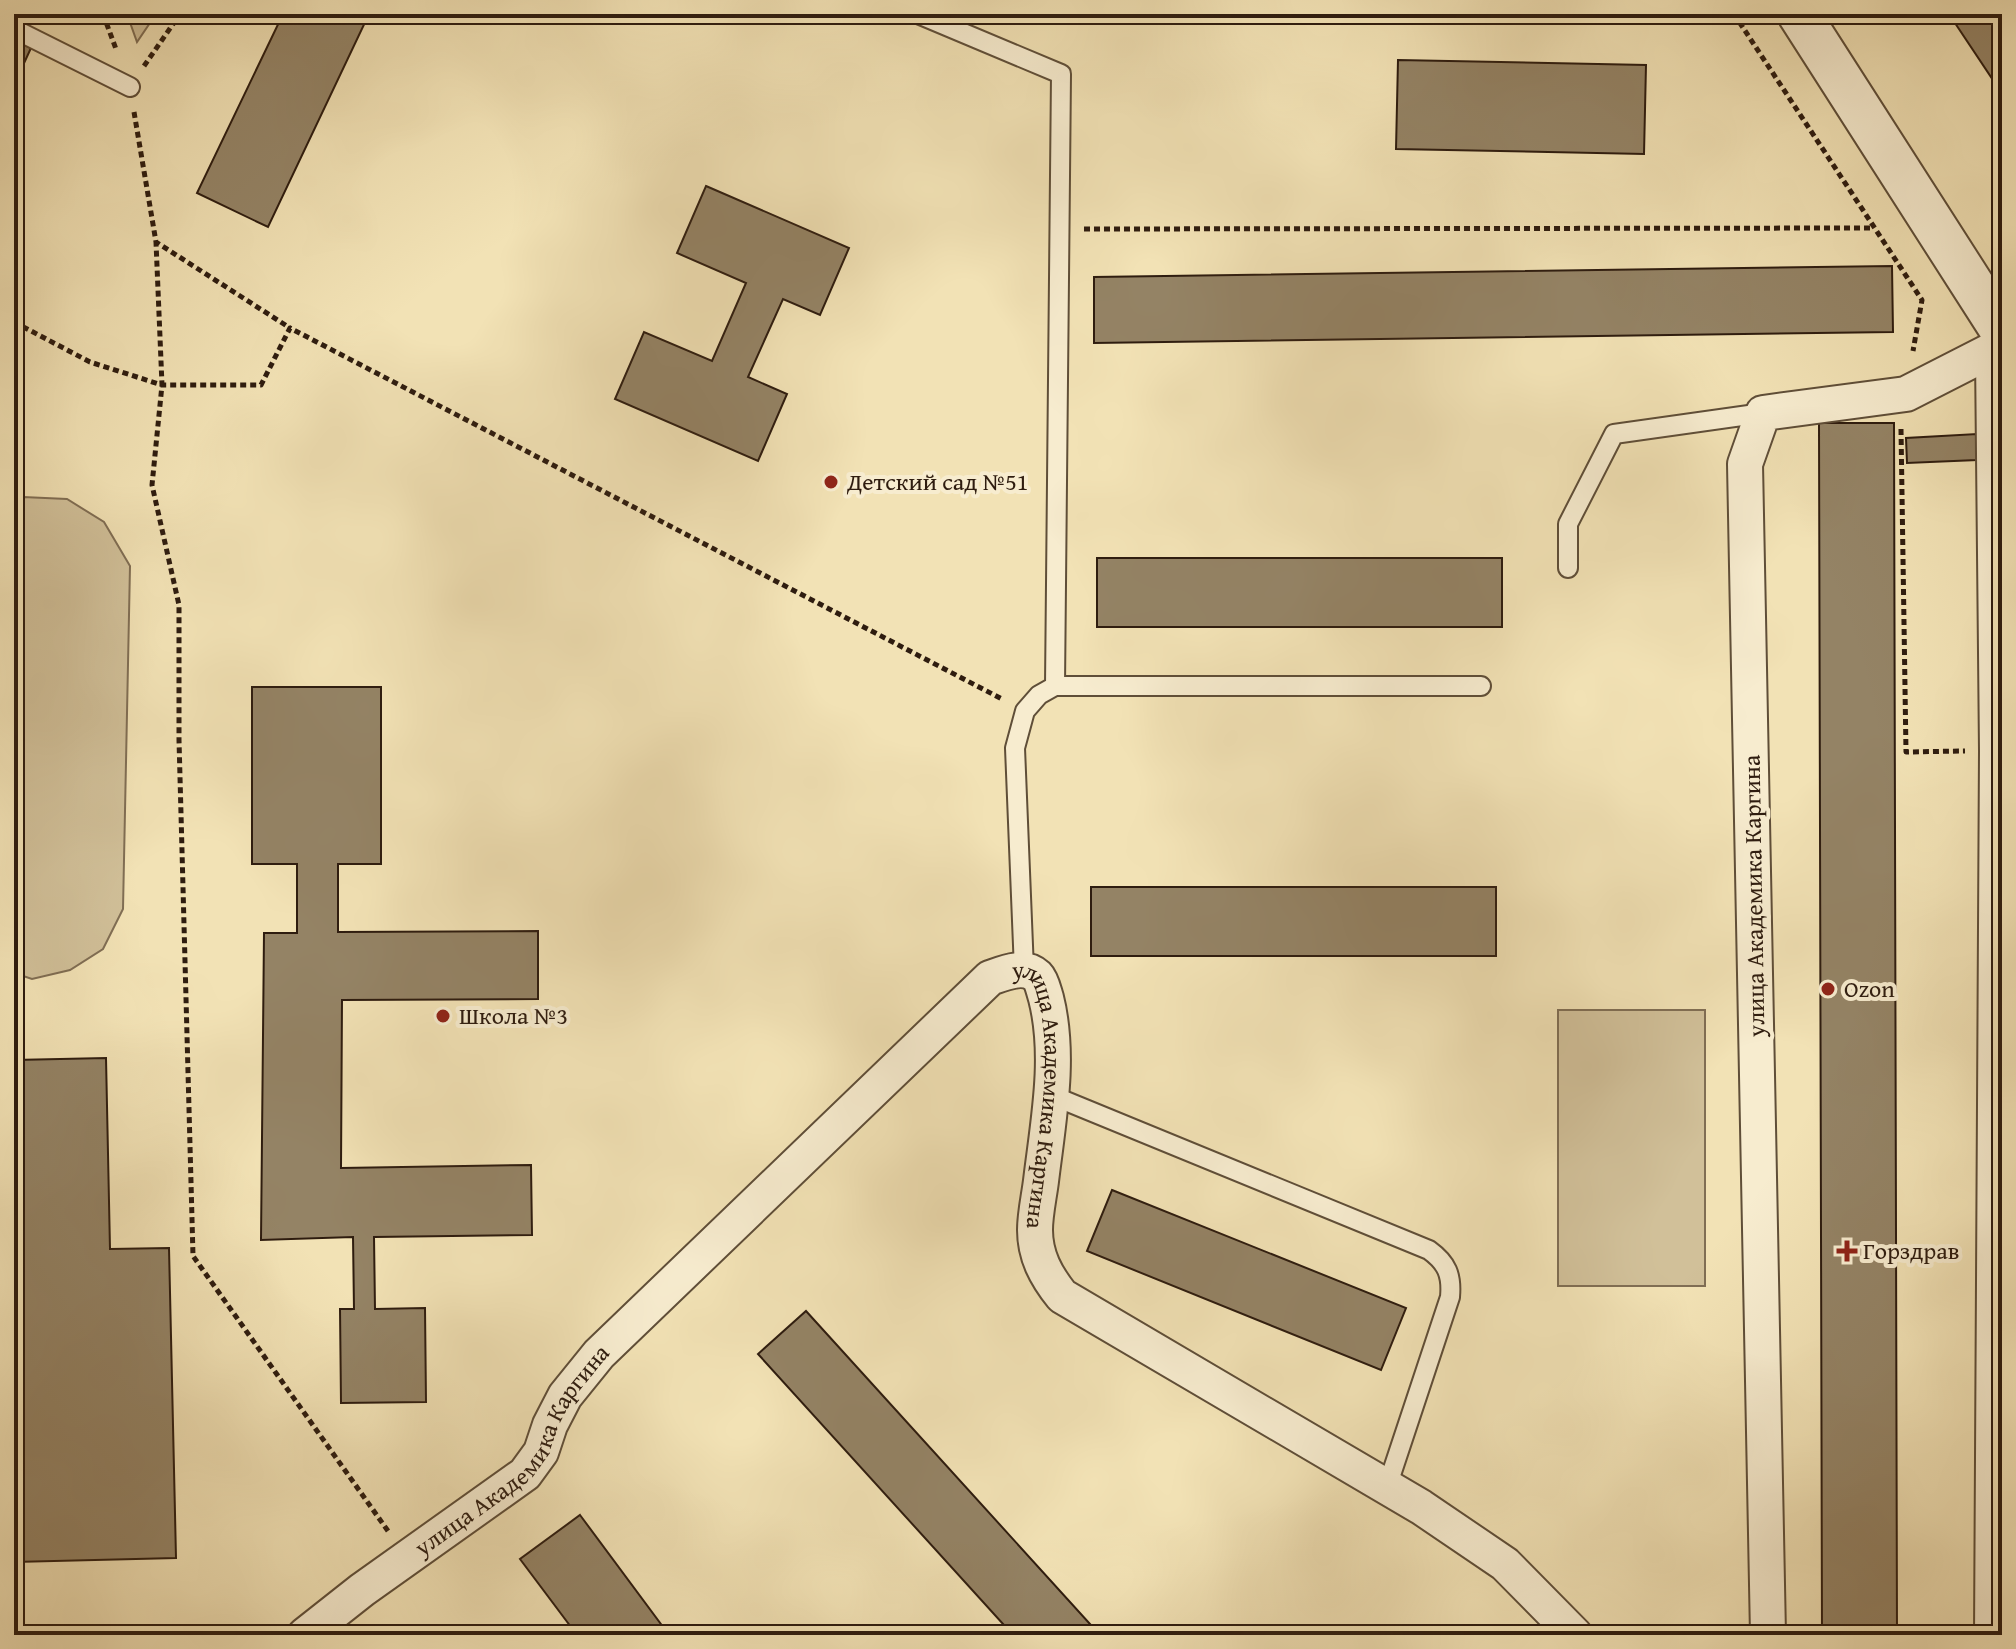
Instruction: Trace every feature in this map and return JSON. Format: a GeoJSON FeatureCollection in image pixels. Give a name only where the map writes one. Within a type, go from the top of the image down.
{"type":"FeatureCollection","features":[{"type":"Feature","properties":{"kind":"street"},"geometry":{"type":"LineString","coordinates":[[1763,413],[1906,394],[1996,343],[1799,14]]}},
{"type":"Feature","properties":{"kind":"street","name":"улица Академика Каргина"},"geometry":{"type":"LineString","coordinates":[[1763,413],[1745,464],[1768,1635]]}},
{"type":"Feature","properties":{"kind":"street","name":"улица Академика Каргина"},"geometry":{"type":"LineString","coordinates":[[305,1635],[525,1474],[541,1452],[565,1396],[599,1354],[990,978],[1012,970],[1024,970],[1037,976],[1044,989],[1052,1021],[1051,1095],[1036,1237],[1041,1263],[1062,1296],[1387,1487],[1505,1564],[1575,1635]]}},
{"type":"Feature","properties":{"kind":"lane"},"geometry":{"type":"LineString","coordinates":[[918,14],[1061,74],[1055,686]]}},
{"type":"Feature","properties":{"kind":"lane"},"geometry":{"type":"LineString","coordinates":[[14,29],[130,87]]}},
{"type":"Feature","properties":{"kind":"lane"},"geometry":{"type":"LineString","coordinates":[[1984,1635],[1989,751],[1996,343]]}},
{"type":"Feature","properties":{"kind":"lane"},"geometry":{"type":"LineString","coordinates":[[1568,568],[1568,524],[1614,434],[1763,413]]}},
{"type":"Feature","properties":{"kind":"lane"},"geometry":{"type":"LineString","coordinates":[[1024,970],[1015,748],[1025,711],[1039,695],[1055,686],[1481,686]]}},
{"type":"Feature","properties":{"kind":"lane"},"geometry":{"type":"LineString","coordinates":[[1051,1095],[1429,1250],[1440,1258],[1448,1269],[1450,1297],[1387,1487]]}},
{"type":"Feature","properties":{"kind":"path"},"geometry":{"type":"LineString","coordinates":[[180,14],[130,87],[156,242],[162,385],[152,485],[179,605],[179,740],[193,1256],[407,1558]]}},
{"type":"Feature","properties":{"kind":"path"},"geometry":{"type":"LineString","coordinates":[[1060,229],[1875,228]]}},
{"type":"Feature","properties":{"kind":"path"},"geometry":{"type":"LineString","coordinates":[[156,242],[290,328],[1025,711]]}},
{"type":"Feature","properties":{"kind":"path"},"geometry":{"type":"LineString","coordinates":[[14,322],[90,362],[162,385],[261,385],[290,328]]}},
{"type":"Feature","properties":{"kind":"path"},"geometry":{"type":"LineString","coordinates":[[1906,752],[1989,751]]}},
{"type":"Feature","properties":{"kind":"shaded area"},"geometry":{"type":"Polygon","coordinates":[[[127,14],[156,14],[137,42],[127,14]]]}},
{"type":"Feature","properties":{"kind":"shaded area"},"geometry":{"type":"Polygon","coordinates":[[[23,497],[67,499],[104,522],[130,566],[123,909],[103,949],[70,970],[32,979],[14,973],[14,501],[23,497]]]}},
{"type":"Feature","properties":{"kind":"shaded area"},"geometry":{"type":"Polygon","coordinates":[[[1558,1010],[1705,1010],[1705,1286],[1558,1286],[1558,1010]]]}},
{"type":"Feature","properties":{"kind":"building"},"geometry":{"type":"Polygon","coordinates":[[[283,14],[369,14],[268,227],[197,193],[283,14]]]}},
{"type":"Feature","properties":{"kind":"building"},"geometry":{"type":"Polygon","coordinates":[[[1949,14],[2002,14],[2002,74],[1993,80],[1949,14]]]}},
{"type":"Feature","properties":{"kind":"building"},"geometry":{"type":"Polygon","coordinates":[[[14,40],[31,48],[14,85],[14,40]]]}},
{"type":"Feature","properties":{"kind":"building"},"geometry":{"type":"Polygon","coordinates":[[[1398,60],[1646,65],[1644,154],[1396,149],[1398,60]]]}},
{"type":"Feature","properties":{"kind":"building"},"geometry":{"type":"Polygon","coordinates":[[[706,186],[849,248],[820,315],[783,299],[748,377],[787,394],[758,461],[615,399],[644,332],[712,361],[746,283],[677,253],[706,186]]]}},
{"type":"Feature","properties":{"kind":"building"},"geometry":{"type":"Polygon","coordinates":[[[1892,266],[1893,332],[1094,343],[1094,277],[1892,266]]]}},
{"type":"Feature","properties":{"kind":"building"},"geometry":{"type":"Polygon","coordinates":[[[1819,423],[1894,423],[1897,1635],[1822,1635],[1819,423]]]}},
{"type":"Feature","properties":{"kind":"building"},"geometry":{"type":"Polygon","coordinates":[[[1977,434],[1977,460],[1907,463],[1906,438],[1977,434]]]}},
{"type":"Feature","properties":{"kind":"building"},"geometry":{"type":"Polygon","coordinates":[[[1097,558],[1502,558],[1502,627],[1097,627],[1097,558]]]}},
{"type":"Feature","properties":{"kind":"building"},"geometry":{"type":"Polygon","coordinates":[[[252,687],[381,687],[381,864],[338,864],[338,932],[538,931],[538,999],[342,1000],[341,1168],[531,1165],[532,1235],[374,1237],[375,1309],[425,1308],[426,1402],[341,1403],[340,1309],[354,1309],[353,1237],[261,1240],[264,933],[297,933],[297,864],[252,864],[252,687]]]}},
{"type":"Feature","properties":{"kind":"building"},"geometry":{"type":"Polygon","coordinates":[[[1091,887],[1496,887],[1496,956],[1091,956],[1091,887]]]}},
{"type":"Feature","properties":{"kind":"building"},"geometry":{"type":"Polygon","coordinates":[[[106,1058],[110,1249],[169,1248],[176,1558],[14,1562],[14,1060],[106,1058]]]}},
{"type":"Feature","properties":{"kind":"building"},"geometry":{"type":"Polygon","coordinates":[[[1112,1190],[1406,1308],[1381,1370],[1087,1251],[1112,1190]]]}},
{"type":"Feature","properties":{"kind":"building"},"geometry":{"type":"Polygon","coordinates":[[[806,1311],[1100,1635],[1013,1635],[758,1354],[806,1311]]]}},
{"type":"Feature","properties":{"kind":"building"},"geometry":{"type":"Polygon","coordinates":[[[580,1515],[669,1635],[577,1635],[520,1559],[580,1515]]]}},
{"type":"Feature","properties":{"kind":"place","name":"Детский сад №51"},"geometry":{"type":"Point","coordinates":[831,482]}},
{"type":"Feature","properties":{"kind":"place","name":"Ozon"},"geometry":{"type":"Point","coordinates":[1828,989]}},
{"type":"Feature","properties":{"kind":"place","name":"Школа №3"},"geometry":{"type":"Point","coordinates":[443,1016]}},
{"type":"Feature","properties":{"kind":"place","name":"Горздрав"},"geometry":{"type":"Point","coordinates":[1847,1251]}}]}
